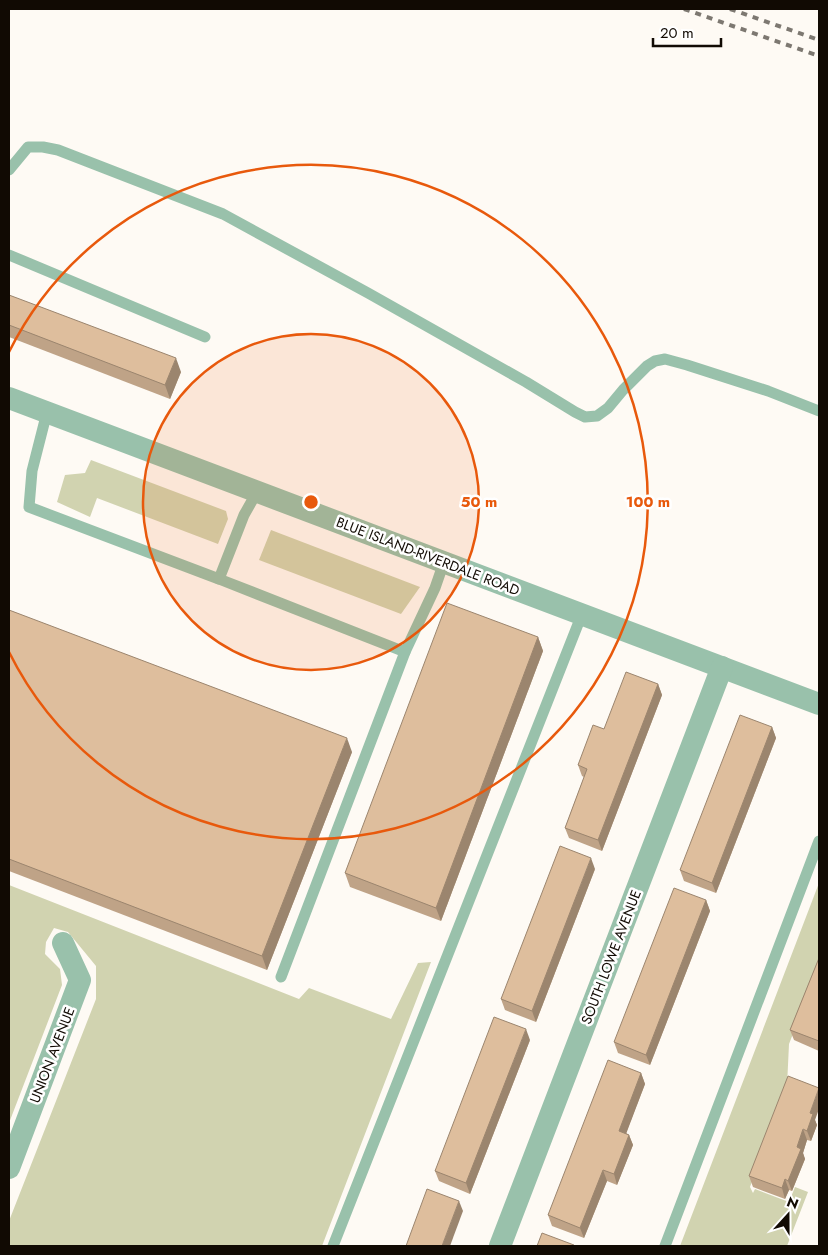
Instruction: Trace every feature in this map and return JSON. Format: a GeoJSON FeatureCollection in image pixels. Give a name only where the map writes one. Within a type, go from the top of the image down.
{"type":"FeatureCollection","features":[{"type":"Feature","properties":{"kind":"street","name":"BLUE ISLAND-RIVERDALE ROAD"},"geometry":{"type":"LineString","coordinates":[[9,398],[819,704]]}},
{"type":"Feature","properties":{"kind":"street","name":"SOUTH LOWE AVENUE"},"geometry":{"type":"LineString","coordinates":[[500,1246],[722,667]]}},
{"type":"Feature","properties":{"kind":"street","name":"UNION AVENUE"},"geometry":{"type":"LineString","coordinates":[[9,1168],[80,980],[62,943]]}},
{"type":"Feature","properties":{"kind":"lane"},"geometry":{"type":"LineString","coordinates":[[9,170],[28,148],[44,147],[58,150],[223,214],[368,293],[585,417],[597,416],[608,408],[647,366],[665,359],[768,391],[819,411]]}},
{"type":"Feature","properties":{"kind":"lane"},"geometry":{"type":"LineString","coordinates":[[9,255],[205,337]]}},
{"type":"Feature","properties":{"kind":"lane"},"geometry":{"type":"LineString","coordinates":[[48,412],[32,471],[29,507],[405,652]]}},
{"type":"Feature","properties":{"kind":"lane"},"geometry":{"type":"LineString","coordinates":[[219,579],[244,515],[257,492]]}},
{"type":"Feature","properties":{"kind":"lane"},"geometry":{"type":"LineString","coordinates":[[281,976],[405,652],[435,588],[444,562]]}},
{"type":"Feature","properties":{"kind":"lane"},"geometry":{"type":"LineString","coordinates":[[333,1246],[582,614]]}},
{"type":"Feature","properties":{"kind":"lane"},"geometry":{"type":"LineString","coordinates":[[665,1246],[819,841]]}},
{"type":"Feature","properties":{"kind":"green space"},"geometry":{"type":"Polygon","coordinates":[[[91,460],[226,511],[228,519],[218,544],[97,498],[90,517],[57,502],[65,475],[85,473],[91,460]]]}},
{"type":"Feature","properties":{"kind":"green space"},"geometry":{"type":"Polygon","coordinates":[[[271,530],[420,587],[401,614],[259,560],[271,530]]]}},
{"type":"Feature","properties":{"kind":"green space"},"geometry":{"type":"Polygon","coordinates":[[[819,883],[819,967],[789,1044],[787,1086],[750,1187],[753,1193],[755,1189],[789,1202],[795,1187],[808,1192],[787,1246],[680,1246],[819,883]]]}},
{"type":"Feature","properties":{"kind":"green space"},"geometry":{"type":"Polygon","coordinates":[[[9,885],[299,999],[309,988],[391,1019],[418,963],[431,962],[322,1246],[9,1246],[9,1221],[96,999],[96,966],[68,932],[54,928],[46,942],[45,954],[60,969],[62,985],[9,1123],[9,885]]]}},
{"type":"Feature","properties":{"kind":"building"},"geometry":{"type":"Polygon","coordinates":[[[9,295],[176,358],[165,385],[9,325],[9,295]]]}},
{"type":"Feature","properties":{"kind":"building"},"geometry":{"type":"Polygon","coordinates":[[[447,603],[538,637],[436,908],[345,873],[447,603]]]}},
{"type":"Feature","properties":{"kind":"building"},"geometry":{"type":"Polygon","coordinates":[[[9,610],[347,738],[262,956],[9,859],[9,610]]]}},
{"type":"Feature","properties":{"kind":"building"},"geometry":{"type":"Polygon","coordinates":[[[626,672],[658,684],[598,840],[565,828],[587,769],[578,765],[593,725],[604,729],[626,672]]]}},
{"type":"Feature","properties":{"kind":"building"},"geometry":{"type":"Polygon","coordinates":[[[740,715],[772,727],[712,883],[680,870],[740,715]]]}},
{"type":"Feature","properties":{"kind":"building"},"geometry":{"type":"Polygon","coordinates":[[[560,846],[591,858],[532,1011],[501,999],[560,846]]]}},
{"type":"Feature","properties":{"kind":"building"},"geometry":{"type":"Polygon","coordinates":[[[674,888],[706,900],[646,1055],[614,1042],[674,888]]]}},
{"type":"Feature","properties":{"kind":"building"},"geometry":{"type":"Polygon","coordinates":[[[819,958],[819,1041],[790,1030],[819,958]]]}},
{"type":"Feature","properties":{"kind":"building"},"geometry":{"type":"Polygon","coordinates":[[[494,1017],[526,1029],[466,1183],[435,1171],[494,1017]]]}},
{"type":"Feature","properties":{"kind":"building"},"geometry":{"type":"Polygon","coordinates":[[[608,1060],[641,1073],[619,1131],[629,1135],[614,1174],[603,1170],[580,1228],[548,1215],[608,1060]]]}},
{"type":"Feature","properties":{"kind":"building"},"geometry":{"type":"Polygon","coordinates":[[[788,1076],[819,1088],[810,1113],[813,1114],[807,1131],[803,1129],[797,1147],[801,1149],[788,1181],[785,1179],[782,1188],[749,1176],[788,1076]]]}},
{"type":"Feature","properties":{"kind":"building"},"geometry":{"type":"Polygon","coordinates":[[[427,1189],[459,1201],[442,1246],[406,1246],[427,1189]]]}},
{"type":"Feature","properties":{"kind":"building"},"geometry":{"type":"Polygon","coordinates":[[[542,1233],[574,1245],[574,1246],[537,1246],[542,1233]]]}},
{"type":"Feature","properties":{"kind":"railway"},"geometry":{"type":"LineString","coordinates":[[684,9],[819,56]]}},
{"type":"Feature","properties":{"kind":"railway"},"geometry":{"type":"LineString","coordinates":[[730,9],[819,40]]}}]}
